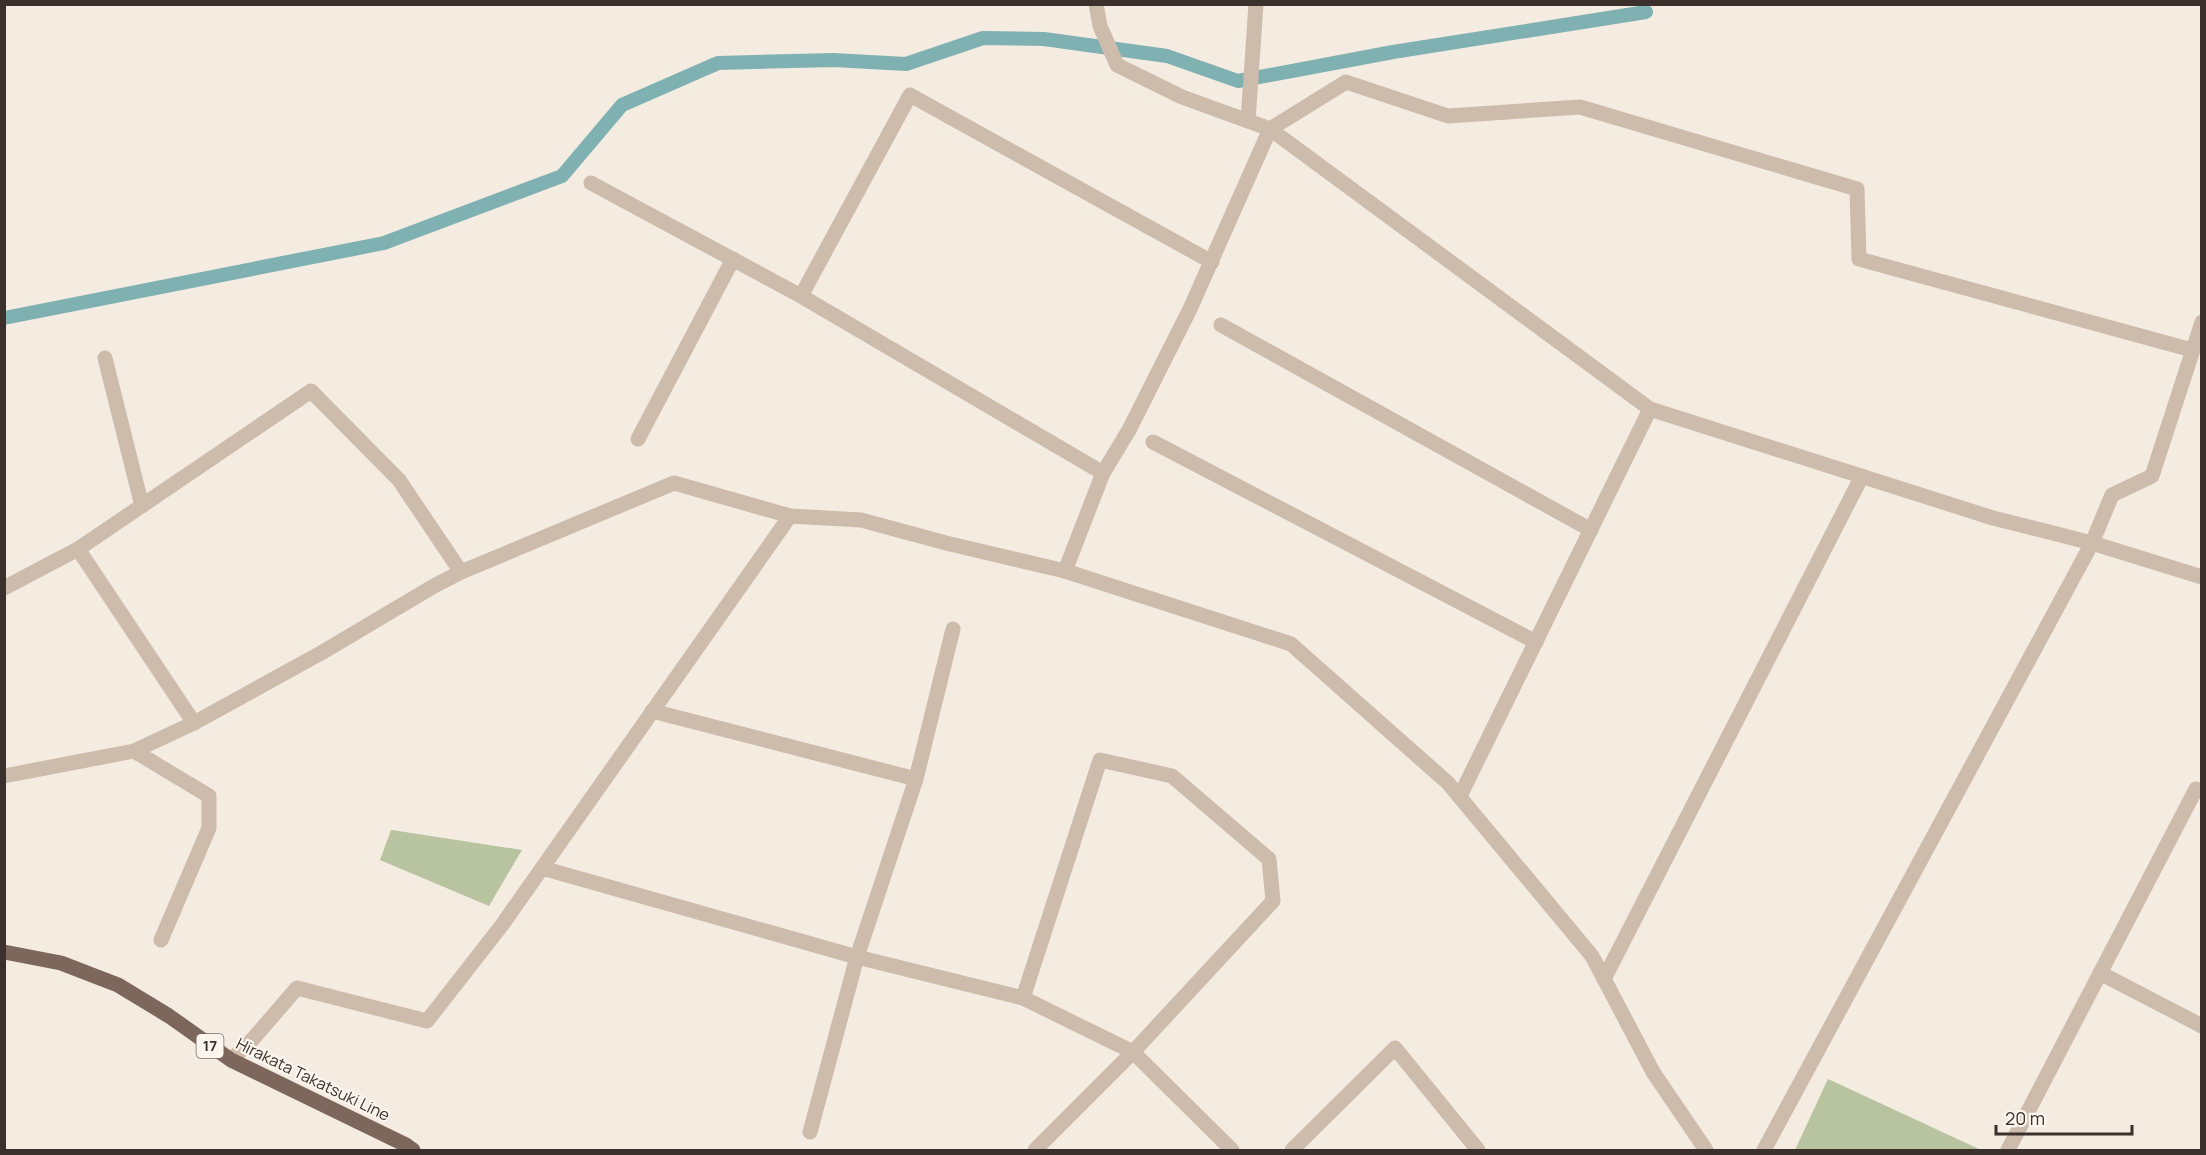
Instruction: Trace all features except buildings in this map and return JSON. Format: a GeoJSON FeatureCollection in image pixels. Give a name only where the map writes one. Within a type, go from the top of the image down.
{"type":"FeatureCollection","features":[{"type":"Feature","properties":{"kind":"main road","name":"Hirakata Takatsuki Line"},"geometry":{"type":"LineString","coordinates":[[4,952],[62,963],[118,985],[169,1016],[231,1060],[413,1150]]}},
{"type":"Feature","properties":{"kind":"street"},"geometry":{"type":"LineString","coordinates":[[1096,4],[1100,26],[1117,65],[1182,97],[1270,129],[1650,409],[1993,518],[2092,543],[2202,577]]}},
{"type":"Feature","properties":{"kind":"street"},"geometry":{"type":"LineString","coordinates":[[1248,121],[1256,4]]}},
{"type":"Feature","properties":{"kind":"street"},"geometry":{"type":"LineString","coordinates":[[1065,571],[1103,473],[1191,309],[1270,129],[1346,82],[1449,116],[1580,107],[1857,189],[1859,259],[2192,350]]}},
{"type":"Feature","properties":{"kind":"street"},"geometry":{"type":"LineString","coordinates":[[801,296],[910,95],[1212,262]]}},
{"type":"Feature","properties":{"kind":"street"},"geometry":{"type":"LineString","coordinates":[[591,183],[801,296],[1103,473]]}},
{"type":"Feature","properties":{"kind":"street"},"geometry":{"type":"LineString","coordinates":[[638,438],[733,259]]}},
{"type":"Feature","properties":{"kind":"street"},"geometry":{"type":"LineString","coordinates":[[1764,1150],[2092,543],[2112,495],[2152,477],[2202,322]]}},
{"type":"Feature","properties":{"kind":"street"},"geometry":{"type":"LineString","coordinates":[[1221,325],[1591,530]]}},
{"type":"Feature","properties":{"kind":"street"},"geometry":{"type":"LineString","coordinates":[[105,358],[142,506]]}},
{"type":"Feature","properties":{"kind":"street"},"geometry":{"type":"LineString","coordinates":[[4,588],[78,549],[311,392],[399,480],[461,572]]}},
{"type":"Feature","properties":{"kind":"street"},"geometry":{"type":"LineString","coordinates":[[1460,796],[1650,409]]}},
{"type":"Feature","properties":{"kind":"street"},"geometry":{"type":"LineString","coordinates":[[1153,442],[1536,642]]}},
{"type":"Feature","properties":{"kind":"street"},"geometry":{"type":"LineString","coordinates":[[1604,979],[1862,476]]}},
{"type":"Feature","properties":{"kind":"street"},"geometry":{"type":"LineString","coordinates":[[4,776],[134,751],[194,723],[461,572],[674,483],[790,516],[861,520],[1065,571],[1291,644],[1449,783],[1592,956],[1653,1072],[1706,1150]]}},
{"type":"Feature","properties":{"kind":"street"},"geometry":{"type":"LineString","coordinates":[[231,1060],[252,1040],[297,988],[427,1021],[502,925],[790,516]]}},
{"type":"Feature","properties":{"kind":"street"},"geometry":{"type":"LineString","coordinates":[[78,549],[194,723]]}},
{"type":"Feature","properties":{"kind":"street"},"geometry":{"type":"LineString","coordinates":[[810,1132],[857,957],[916,779],[953,629]]}},
{"type":"Feature","properties":{"kind":"street"},"geometry":{"type":"LineString","coordinates":[[652,711],[916,779]]}},
{"type":"Feature","properties":{"kind":"street"},"geometry":{"type":"LineString","coordinates":[[134,751],[209,796],[209,828],[161,940]]}},
{"type":"Feature","properties":{"kind":"street"},"geometry":{"type":"LineString","coordinates":[[1023,998],[1100,760],[1172,776],[1269,859],[1273,901],[1133,1052],[1039,1149]]}},
{"type":"Feature","properties":{"kind":"street"},"geometry":{"type":"LineString","coordinates":[[2008,1150],[2196,789],[2202,792]]}},
{"type":"Feature","properties":{"kind":"street"},"geometry":{"type":"LineString","coordinates":[[542,868],[857,957],[1023,998],[1133,1052],[1232,1150]]}},
{"type":"Feature","properties":{"kind":"street"},"geometry":{"type":"LineString","coordinates":[[2100,973],[2202,1026]]}},
{"type":"Feature","properties":{"kind":"street"},"geometry":{"type":"LineString","coordinates":[[1292,1150],[1395,1048],[1478,1150]]}},
{"type":"Feature","properties":{"kind":"green space"},"geometry":{"type":"Polygon","coordinates":[[[391,830],[522,850],[489,906],[380,860],[391,830]]]}},
{"type":"Feature","properties":{"kind":"green space"},"geometry":{"type":"Polygon","coordinates":[[[1828,1079],[1979,1149],[1979,1150],[1795,1150],[1828,1079]]]}},
{"type":"Feature","properties":{"kind":"waterway"},"geometry":{"type":"LineString","coordinates":[[4,318],[384,243],[562,176],[622,105],[718,63],[833,60],[906,64],[983,38],[1044,39],[1167,56],[1238,81],[1393,52],[1646,12]]}}]}
